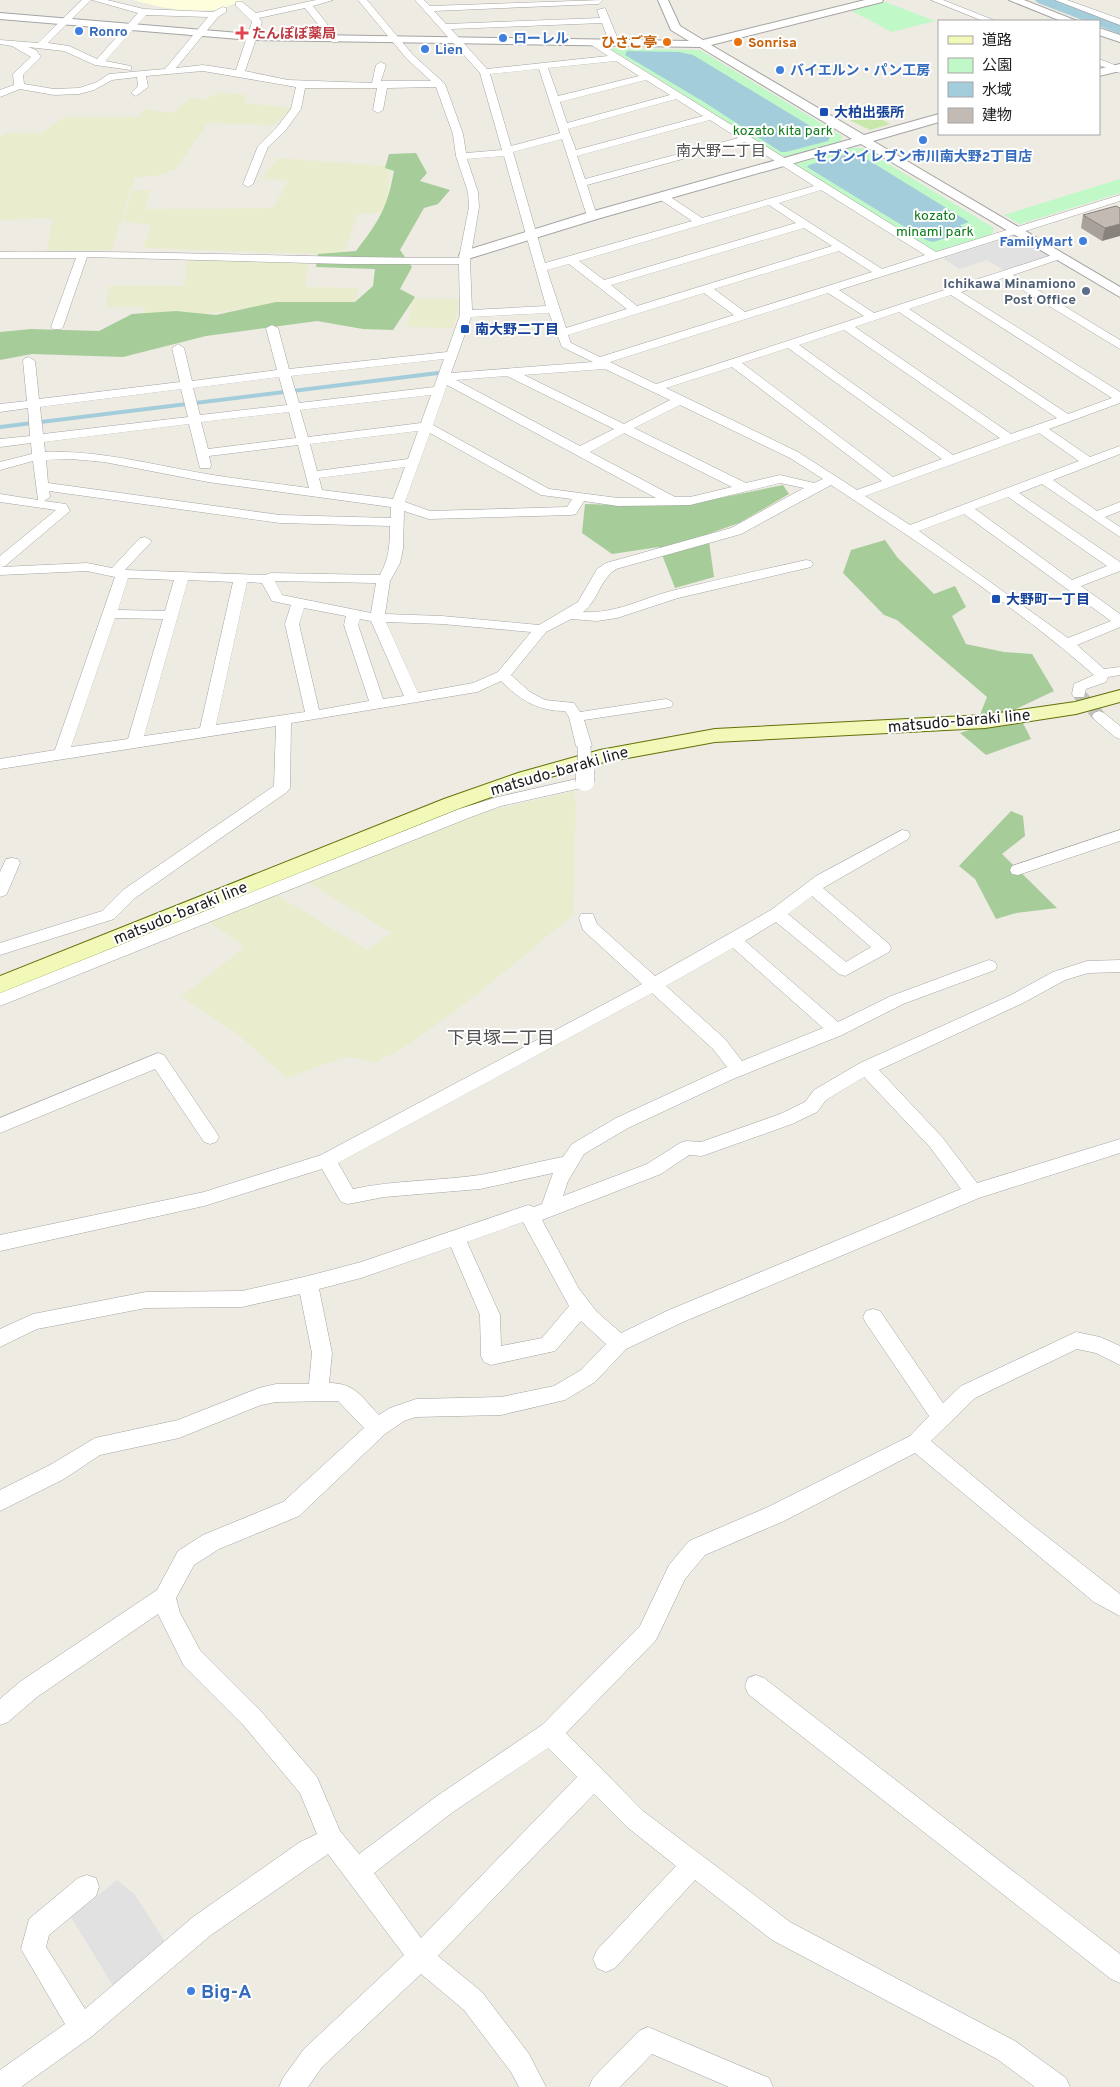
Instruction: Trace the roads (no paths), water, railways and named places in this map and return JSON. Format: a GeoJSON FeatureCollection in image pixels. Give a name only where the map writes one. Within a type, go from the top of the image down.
{"type":"FeatureCollection","features":[{"type":"Feature","properties":{"kind":"main road","name":"matsudo-baraki line"},"geometry":{"type":"LineString","coordinates":[[0,984],[221,903],[523,777],[640,746],[711,735],[979,722],[1053,712],[1120,696]]}},
{"type":"Feature","properties":{"kind":"street"},"geometry":{"type":"LineString","coordinates":[[41,45],[86,0]]}},
{"type":"Feature","properties":{"kind":"street"},"geometry":{"type":"LineString","coordinates":[[96,0],[144,12],[215,15]]}},
{"type":"Feature","properties":{"kind":"street"},"geometry":{"type":"LineString","coordinates":[[165,71],[215,15],[249,0]]}},
{"type":"Feature","properties":{"kind":"street"},"geometry":{"type":"LineString","coordinates":[[254,16],[329,0]]}},
{"type":"Feature","properties":{"kind":"street"},"geometry":{"type":"LineString","coordinates":[[362,0],[397,42],[440,84],[458,134],[461,156],[473,192],[474,207],[465,258],[466,314],[398,504],[396,549],[393,563],[384,579],[377,618],[413,699]]}},
{"type":"Feature","properties":{"kind":"street"},"geometry":{"type":"LineString","coordinates":[[419,0],[485,72],[542,268],[552,309],[566,345],[794,455],[909,530],[1067,644],[1101,674]]}},
{"type":"Feature","properties":{"kind":"street"},"geometry":{"type":"LineString","coordinates":[[663,0],[675,28],[862,140],[1118,289]]}},
{"type":"Feature","properties":{"kind":"street"},"geometry":{"type":"LineString","coordinates":[[0,16],[251,37],[458,43],[701,44],[878,0]]}},
{"type":"Feature","properties":{"kind":"street"},"geometry":{"type":"LineString","coordinates":[[935,0],[988,20]]}},
{"type":"Feature","properties":{"kind":"street"},"geometry":{"type":"LineString","coordinates":[[1014,0],[1068,20]]}},
{"type":"Feature","properties":{"kind":"street"},"geometry":{"type":"LineString","coordinates":[[1059,0],[1103,19],[1120,22]]}},
{"type":"Feature","properties":{"kind":"street"},"geometry":{"type":"LineString","coordinates":[[428,9],[599,1],[615,44]]}},
{"type":"Feature","properties":{"kind":"street"},"geometry":{"type":"LineString","coordinates":[[239,4],[254,16],[256,29],[251,37],[240,72]]}},
{"type":"Feature","properties":{"kind":"street"},"geometry":{"type":"LineString","coordinates":[[307,5],[335,40]]}},
{"type":"Feature","properties":{"kind":"street"},"geometry":{"type":"LineString","coordinates":[[98,63],[144,12]]}},
{"type":"Feature","properties":{"kind":"street"},"geometry":{"type":"LineString","coordinates":[[444,27],[606,20]]}},
{"type":"Feature","properties":{"kind":"street"},"geometry":{"type":"LineString","coordinates":[[1100,31],[1120,39]]}},
{"type":"Feature","properties":{"kind":"street"},"geometry":{"type":"LineString","coordinates":[[1,42],[66,48],[110,67],[165,71]]}},
{"type":"Feature","properties":{"kind":"street"},"geometry":{"type":"LineString","coordinates":[[1,42],[33,52],[36,57],[18,74],[20,86]]}},
{"type":"Feature","properties":{"kind":"street"},"geometry":{"type":"LineString","coordinates":[[595,44],[934,256]]}},
{"type":"Feature","properties":{"kind":"street"},"geometry":{"type":"LineString","coordinates":[[485,72],[617,58]]}},
{"type":"Feature","properties":{"kind":"street"},"geometry":{"type":"LineString","coordinates":[[1100,62],[1118,69]]}},
{"type":"Feature","properties":{"kind":"street"},"geometry":{"type":"LineString","coordinates":[[378,110],[381,65]]}},
{"type":"Feature","properties":{"kind":"street"},"geometry":{"type":"LineString","coordinates":[[542,66],[592,216]]}},
{"type":"Feature","properties":{"kind":"street"},"geometry":{"type":"LineString","coordinates":[[0,94],[20,86],[33,90],[86,90],[102,85],[109,77],[203,68],[240,72],[259,79],[301,85],[440,84]]}},
{"type":"Feature","properties":{"kind":"street"},"geometry":{"type":"LineString","coordinates":[[1100,73],[1118,69]]}},
{"type":"Feature","properties":{"kind":"street"},"geometry":{"type":"LineString","coordinates":[[136,93],[143,87],[141,75]]}},
{"type":"Feature","properties":{"kind":"street"},"geometry":{"type":"LineString","coordinates":[[554,100],[646,77]]}},
{"type":"Feature","properties":{"kind":"street"},"geometry":{"type":"LineString","coordinates":[[248,184],[263,146],[281,129],[296,109],[301,85]]}},
{"type":"Feature","properties":{"kind":"street"},"geometry":{"type":"LineString","coordinates":[[461,156],[509,152],[564,131],[677,96]]}},
{"type":"Feature","properties":{"kind":"street"},"geometry":{"type":"LineString","coordinates":[[572,154],[710,117]]}},
{"type":"Feature","properties":{"kind":"street"},"geometry":{"type":"LineString","coordinates":[[0,255],[82,254],[395,262],[465,258],[592,216],[938,118]]}},
{"type":"Feature","properties":{"kind":"street"},"geometry":{"type":"LineString","coordinates":[[582,183],[745,139]]}},
{"type":"Feature","properties":{"kind":"street"},"geometry":{"type":"LineString","coordinates":[[542,268],[821,187]]}},
{"type":"Feature","properties":{"kind":"street"},"geometry":{"type":"LineString","coordinates":[[662,196],[700,222]]}},
{"type":"Feature","properties":{"kind":"street"},"geometry":{"type":"LineString","coordinates":[[0,443],[294,408],[442,382],[603,363],[742,316],[1120,198]]}},
{"type":"Feature","properties":{"kind":"street"},"geometry":{"type":"LineString","coordinates":[[771,202],[881,273]]}},
{"type":"Feature","properties":{"kind":"street"},"geometry":{"type":"LineString","coordinates":[[603,284],[805,224]]}},
{"type":"Feature","properties":{"kind":"street"},"geometry":{"type":"LineString","coordinates":[[561,333],[840,247]]}},
{"type":"Feature","properties":{"kind":"street"},"geometry":{"type":"LineString","coordinates":[[57,327],[82,254]]}},
{"type":"Feature","properties":{"kind":"street"},"geometry":{"type":"LineString","coordinates":[[654,388],[1059,256]]}},
{"type":"Feature","properties":{"kind":"street"},"geometry":{"type":"LineString","coordinates":[[571,260],[636,310]]}},
{"type":"Feature","properties":{"kind":"street"},"geometry":{"type":"LineString","coordinates":[[1004,274],[1119,343]]}},
{"type":"Feature","properties":{"kind":"street"},"geometry":{"type":"LineString","coordinates":[[705,288],[742,316]]}},
{"type":"Feature","properties":{"kind":"street"},"geometry":{"type":"LineString","coordinates":[[830,289],[873,317]]}},
{"type":"Feature","properties":{"kind":"street"},"geometry":{"type":"LineString","coordinates":[[952,291],[1120,398]]}},
{"type":"Feature","properties":{"kind":"street"},"geometry":{"type":"LineString","coordinates":[[900,308],[1066,418]]}},
{"type":"Feature","properties":{"kind":"street"},"geometry":{"type":"LineString","coordinates":[[466,314],[552,309]]}},
{"type":"Feature","properties":{"kind":"street"},"geometry":{"type":"LineString","coordinates":[[846,326],[1010,439]]}},
{"type":"Feature","properties":{"kind":"street"},"geometry":{"type":"LineString","coordinates":[[272,328],[317,494]]}},
{"type":"Feature","properties":{"kind":"street"},"geometry":{"type":"LineString","coordinates":[[790,344],[952,460]]}},
{"type":"Feature","properties":{"kind":"street"},"geometry":{"type":"LineString","coordinates":[[178,348],[208,478]]}},
{"type":"Feature","properties":{"kind":"street"},"geometry":{"type":"LineString","coordinates":[[0,408],[452,355]]}},
{"type":"Feature","properties":{"kind":"street"},"geometry":{"type":"LineString","coordinates":[[29,361],[44,504]]}},
{"type":"Feature","properties":{"kind":"street"},"geometry":{"type":"LineString","coordinates":[[733,362],[892,482]]}},
{"type":"Feature","properties":{"kind":"street"},"geometry":{"type":"LineString","coordinates":[[511,373],[745,488]]}},
{"type":"Feature","properties":{"kind":"street"},"geometry":{"type":"LineString","coordinates":[[442,382],[581,452],[670,500]]}},
{"type":"Feature","properties":{"kind":"street"},"geometry":{"type":"LineString","coordinates":[[855,495],[1120,398]]}},
{"type":"Feature","properties":{"kind":"street"},"geometry":{"type":"LineString","coordinates":[[581,452],[679,400]]}},
{"type":"Feature","properties":{"kind":"street"},"geometry":{"type":"LineString","coordinates":[[203,453],[426,426],[546,492],[618,502],[690,501],[780,479],[792,480],[815,487]]}},
{"type":"Feature","properties":{"kind":"street"},"geometry":{"type":"LineString","coordinates":[[1040,428],[1088,462]]}},
{"type":"Feature","properties":{"kind":"street"},"geometry":{"type":"LineString","coordinates":[[909,530],[1120,450]]}},
{"type":"Feature","properties":{"kind":"street"},"geometry":{"type":"LineString","coordinates":[[0,466],[39,456],[104,458],[208,478],[398,504],[430,514],[571,511],[580,497]]}},
{"type":"Feature","properties":{"kind":"street"},"geometry":{"type":"LineString","coordinates":[[312,475],[413,462]]}},
{"type":"Feature","properties":{"kind":"street"},"geometry":{"type":"LineString","coordinates":[[1043,479],[1120,533]]}},
{"type":"Feature","properties":{"kind":"street"},"geometry":{"type":"LineString","coordinates":[[0,764],[135,741],[284,721],[477,687],[503,675],[541,629],[569,616],[583,605],[602,572],[611,566],[736,531],[815,487],[832,480]]}},
{"type":"Feature","properties":{"kind":"street"},"geometry":{"type":"LineString","coordinates":[[43,486],[280,519],[396,522]]}},
{"type":"Feature","properties":{"kind":"street"},"geometry":{"type":"LineString","coordinates":[[1010,492],[1119,566]]}},
{"type":"Feature","properties":{"kind":"street"},"geometry":{"type":"LineString","coordinates":[[0,498],[60,507],[63,511],[0,563]]}},
{"type":"Feature","properties":{"kind":"street"},"geometry":{"type":"LineString","coordinates":[[1095,516],[1120,506]]}},
{"type":"Feature","properties":{"kind":"street"},"geometry":{"type":"LineString","coordinates":[[966,508],[1120,622]]}},
{"type":"Feature","properties":{"kind":"street"},"geometry":{"type":"LineString","coordinates":[[62,753],[110,614],[119,574],[145,541]]}},
{"type":"Feature","properties":{"kind":"street"},"geometry":{"type":"LineString","coordinates":[[569,616],[597,617],[617,614],[674,595],[806,564]]}},
{"type":"Feature","properties":{"kind":"street"},"geometry":{"type":"LineString","coordinates":[[1071,585],[1119,566]]}},
{"type":"Feature","properties":{"kind":"street"},"geometry":{"type":"LineString","coordinates":[[0,571],[87,567],[119,574],[241,578],[384,579]]}},
{"type":"Feature","properties":{"kind":"street"},"geometry":{"type":"LineString","coordinates":[[135,741],[182,576]]}},
{"type":"Feature","properties":{"kind":"street"},"geometry":{"type":"LineString","coordinates":[[207,732],[241,578]]}},
{"type":"Feature","properties":{"kind":"street"},"geometry":{"type":"LineString","coordinates":[[267,578],[277,598],[383,620],[442,620],[541,629]]}},
{"type":"Feature","properties":{"kind":"street"},"geometry":{"type":"LineString","coordinates":[[298,603],[292,624],[313,716]]}},
{"type":"Feature","properties":{"kind":"street"},"geometry":{"type":"LineString","coordinates":[[110,614],[171,615]]}},
{"type":"Feature","properties":{"kind":"street"},"geometry":{"type":"LineString","coordinates":[[354,614],[350,625],[378,705]]}},
{"type":"Feature","properties":{"kind":"street"},"geometry":{"type":"LineString","coordinates":[[1067,644],[1120,622]]}},
{"type":"Feature","properties":{"kind":"street"},"geometry":{"type":"LineString","coordinates":[[1101,674],[1120,670]]}},
{"type":"Feature","properties":{"kind":"street"},"geometry":{"type":"LineString","coordinates":[[1079,694],[1080,687],[1101,679],[1101,674]]}},
{"type":"Feature","properties":{"kind":"street"},"geometry":{"type":"LineString","coordinates":[[0,1000],[221,903],[498,802],[585,782],[584,746],[576,717],[569,706],[551,707],[538,705],[503,675]]}},
{"type":"Feature","properties":{"kind":"street"},"geometry":{"type":"LineString","coordinates":[[576,717],[666,704]]}},
{"type":"Feature","properties":{"kind":"street"},"geometry":{"type":"LineString","coordinates":[[1099,716],[1120,734]]}},
{"type":"Feature","properties":{"kind":"street"},"geometry":{"type":"LineString","coordinates":[[0,948],[108,915],[130,894],[282,788],[284,721]]}},
{"type":"Feature","properties":{"kind":"street"},"geometry":{"type":"LineString","coordinates":[[1018,870],[1120,835]]}},
{"type":"Feature","properties":{"kind":"street"},"geometry":{"type":"LineString","coordinates":[[0,1242],[204,1199],[327,1160],[656,984],[777,914],[850,863],[902,836]]}},
{"type":"Feature","properties":{"kind":"street"},"geometry":{"type":"LineString","coordinates":[[0,890],[12,863]]}},
{"type":"Feature","properties":{"kind":"street"},"geometry":{"type":"LineString","coordinates":[[777,914],[845,970],[883,948],[813,888]]}},
{"type":"Feature","properties":{"kind":"street"},"geometry":{"type":"LineString","coordinates":[[586,918],[589,926],[656,984],[719,1044],[740,1070]]}},
{"type":"Feature","properties":{"kind":"street"},"geometry":{"type":"LineString","coordinates":[[734,940],[836,1030]]}},
{"type":"Feature","properties":{"kind":"street"},"geometry":{"type":"LineString","coordinates":[[550,1210],[559,1180],[567,1164],[578,1150],[622,1123],[727,1074],[836,1030],[897,1000],[989,966]]}},
{"type":"Feature","properties":{"kind":"street"},"geometry":{"type":"LineString","coordinates":[[530,1217],[654,1169],[686,1148],[710,1147],[786,1120],[812,1107],[820,1095],[866,1068],[1017,999],[1059,976],[1087,967],[1120,966]]}},
{"type":"Feature","properties":{"kind":"street"},"geometry":{"type":"LineString","coordinates":[[0,1126],[158,1060],[210,1137]]}},
{"type":"Feature","properties":{"kind":"street"},"geometry":{"type":"LineString","coordinates":[[866,1068],[914,1117],[950,1158],[973,1192]]}},
{"type":"Feature","properties":{"kind":"street"},"geometry":{"type":"LineString","coordinates":[[0,1714],[29,1689],[165,1597],[186,1558],[211,1542],[291,1509],[378,1428],[397,1414],[416,1408],[501,1406],[558,1394],[588,1376],[619,1343],[676,1316],[973,1192],[1120,1146]]}},
{"type":"Feature","properties":{"kind":"street"},"geometry":{"type":"LineString","coordinates":[[327,1160],[348,1197],[384,1190],[480,1182],[527,1170],[567,1164]]}},
{"type":"Feature","properties":{"kind":"street"},"geometry":{"type":"LineString","coordinates":[[0,1339],[34,1322],[146,1300],[242,1299],[308,1284],[360,1270],[528,1214],[572,1295],[590,1318],[619,1343]]}},
{"type":"Feature","properties":{"kind":"street"},"geometry":{"type":"LineString","coordinates":[[456,1238],[490,1315],[491,1356],[548,1345],[581,1307]]}},
{"type":"Feature","properties":{"kind":"street"},"geometry":{"type":"LineString","coordinates":[[308,1284],[322,1353],[318,1392]]}},
{"type":"Feature","properties":{"kind":"street"},"geometry":{"type":"LineString","coordinates":[[873,1317],[942,1418]]}},
{"type":"Feature","properties":{"kind":"street"},"geometry":{"type":"LineString","coordinates":[[358,1871],[445,1804],[550,1733],[648,1633],[677,1572],[697,1548],[776,1514],[917,1442],[968,1392],[1076,1340],[1100,1345],[1120,1356]]}},
{"type":"Feature","properties":{"kind":"street"},"geometry":{"type":"LineString","coordinates":[[0,1501],[57,1472],[95,1447],[179,1429],[259,1397],[276,1393],[343,1392],[378,1428]]}},
{"type":"Feature","properties":{"kind":"street"},"geometry":{"type":"LineString","coordinates":[[917,1442],[1102,1595],[1120,1606]]}},
{"type":"Feature","properties":{"kind":"street"},"geometry":{"type":"LineString","coordinates":[[165,1597],[170,1616],[192,1658],[252,1718],[309,1786],[332,1839],[358,1871],[420,1957],[473,2001],[520,2063],[533,2087]]}},
{"type":"Feature","properties":{"kind":"street"},"geometry":{"type":"LineString","coordinates":[[756,1686],[1120,1970]]}},
{"type":"Feature","properties":{"kind":"street"},"geometry":{"type":"LineString","coordinates":[[550,1733],[635,1819],[781,1931],[1006,2050],[1057,2087]]}},
{"type":"Feature","properties":{"kind":"street"},"geometry":{"type":"LineString","coordinates":[[292,2087],[313,2058],[420,1957],[593,1778]]}},
{"type":"Feature","properties":{"kind":"street"},"geometry":{"type":"LineString","coordinates":[[0,2086],[82,2028],[202,1926],[309,1851],[332,1839]]}},
{"type":"Feature","properties":{"kind":"street"},"geometry":{"type":"LineString","coordinates":[[606,1960],[694,1864]]}},
{"type":"Feature","properties":{"kind":"street"},"geometry":{"type":"LineString","coordinates":[[82,2028],[33,1949],[38,1928],[87,1886]]}},
{"type":"Feature","properties":{"kind":"street"},"geometry":{"type":"LineString","coordinates":[[602,2087],[648,2040],[760,2087]]}},
{"type":"Feature","properties":{"kind":"water","name":"kozato kita park"},"geometry":{"type":"Polygon","coordinates":[[[627,51],[679,52],[693,55],[830,138],[828,141],[781,152],[704,102],[625,55],[627,51]]]}},
{"type":"Feature","properties":{"kind":"water","name":"kozato minami park"},"geometry":{"type":"Polygon","coordinates":[[[851,153],[860,155],[969,222],[960,225],[968,231],[933,242],[926,240],[807,167],[851,153]]]}},
{"type":"Feature","properties":{"kind":"waterway"},"geometry":{"type":"LineString","coordinates":[[1043,0],[1096,20]]}},
{"type":"Feature","properties":{"kind":"waterway"},"geometry":{"type":"LineString","coordinates":[[1100,21],[1120,29]]}},
{"type":"Feature","properties":{"kind":"waterway"},"geometry":{"type":"LineString","coordinates":[[0,427],[438,373]]}},
{"type":"Feature","properties":{"kind":"tunnel"},"geometry":{"type":"LineString","coordinates":[[1079,694],[1099,716]]}},
{"type":"Feature","properties":{"kind":"place","name":"Ronro"},"geometry":{"type":"Point","coordinates":[79,31]}},
{"type":"Feature","properties":{"kind":"place","name":"たんぽぽ薬局"},"geometry":{"type":"Point","coordinates":[242,33]}},
{"type":"Feature","properties":{"kind":"place","name":"ローレル"},"geometry":{"type":"Point","coordinates":[503,38]}},
{"type":"Feature","properties":{"kind":"place","name":"ひさご亭"},"geometry":{"type":"Point","coordinates":[667,42]}},
{"type":"Feature","properties":{"kind":"place","name":"Sonrisa"},"geometry":{"type":"Point","coordinates":[738,42]}},
{"type":"Feature","properties":{"kind":"place","name":"Lien"},"geometry":{"type":"Point","coordinates":[425,49]}},
{"type":"Feature","properties":{"kind":"place","name":"バイエルン・パン工房"},"geometry":{"type":"Point","coordinates":[780,70]}},
{"type":"Feature","properties":{"kind":"place","name":"大柏出張所"},"geometry":{"type":"Point","coordinates":[824,112]}},
{"type":"Feature","properties":{"kind":"place","name":"セブンイレブン市川南大野2丁目店"},"geometry":{"type":"Point","coordinates":[923,140]}},
{"type":"Feature","properties":{"kind":"place","name":"FamilyMart"},"geometry":{"type":"Point","coordinates":[1083,241]}},
{"type":"Feature","properties":{"kind":"place","name":"Ichikawa Minamiono Post Office"},"geometry":{"type":"Point","coordinates":[1086,291]}},
{"type":"Feature","properties":{"kind":"place","name":"南大野二丁目"},"geometry":{"type":"Point","coordinates":[465,329]}},
{"type":"Feature","properties":{"kind":"place","name":"大野町一丁目"},"geometry":{"type":"Point","coordinates":[996,599]}},
{"type":"Feature","properties":{"kind":"place","name":"Big-A"},"geometry":{"type":"Point","coordinates":[191,1991]}},
{"type":"Feature","properties":{"kind":"district","name":"南大野二丁目"},"geometry":{"type":"Point","coordinates":[721,151]}},
{"type":"Feature","properties":{"kind":"district","name":"下貝塚二丁目"},"geometry":{"type":"Point","coordinates":[501,1038]}}]}
